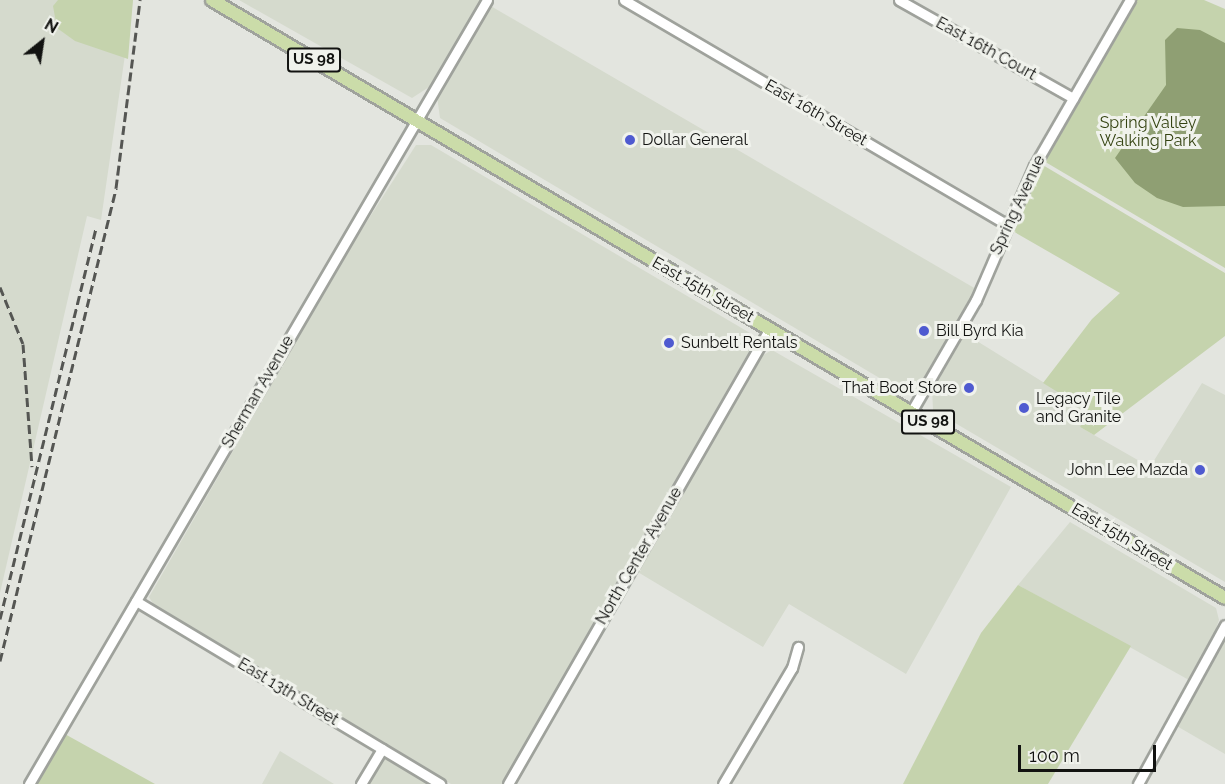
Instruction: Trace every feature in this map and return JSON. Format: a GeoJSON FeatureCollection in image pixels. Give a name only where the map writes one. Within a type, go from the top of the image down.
{"type":"FeatureCollection","features":[{"type":"Feature","properties":{"kind":"main road","name":"East 15th Street"},"geometry":{"type":"LineString","coordinates":[[212,0],[1225,598]]}},
{"type":"Feature","properties":{"kind":"street","name":"Sherman Avenue"},"geometry":{"type":"LineString","coordinates":[[29,784],[487,0]]}},
{"type":"Feature","properties":{"kind":"street","name":"East 16th Street"},"geometry":{"type":"LineString","coordinates":[[624,0],[1008,225]]}},
{"type":"Feature","properties":{"kind":"street","name":"East 16th Court"},"geometry":{"type":"LineString","coordinates":[[899,0],[1073,98]]}},
{"type":"Feature","properties":{"kind":"street","name":"Spring Avenue"},"geometry":{"type":"LineString","coordinates":[[911,412],[976,300],[1008,225],[1073,98],[1131,0]]}},
{"type":"Feature","properties":{"kind":"street","name":"North Center Avenue"},"geometry":{"type":"LineString","coordinates":[[508,784],[770,328]]}},
{"type":"Feature","properties":{"kind":"street","name":"East 13th Street"},"geometry":{"type":"LineString","coordinates":[[136,601],[440,784]]}},
{"type":"Feature","properties":{"kind":"street"},"geometry":{"type":"LineString","coordinates":[[1138,784],[1225,625]]}},
{"type":"Feature","properties":{"kind":"street"},"geometry":{"type":"LineString","coordinates":[[723,784],[792,668],[798,647]]}},
{"type":"Feature","properties":{"kind":"street"},"geometry":{"type":"LineString","coordinates":[[362,784],[382,748]]}},
{"type":"Feature","properties":{"kind":"shaded area"},"geometry":{"type":"Polygon","coordinates":[[[0,0],[133,0],[101,220],[87,216],[0,593],[0,0]]]}},
{"type":"Feature","properties":{"kind":"shaded area"},"geometry":{"type":"Polygon","coordinates":[[[239,0],[481,0],[429,87],[412,98],[239,0]]]}},
{"type":"Feature","properties":{"kind":"shaded area"},"geometry":{"type":"Polygon","coordinates":[[[489,5],[976,289],[915,393],[905,393],[440,118],[437,96],[489,5]]]}},
{"type":"Feature","properties":{"kind":"shaded area"},"geometry":{"type":"Polygon","coordinates":[[[1177,28],[1200,30],[1225,43],[1225,206],[1183,207],[1157,198],[1135,183],[1115,158],[1166,85],[1165,40],[1177,28]]]}},
{"type":"Feature","properties":{"kind":"shaded area"},"geometry":{"type":"Polygon","coordinates":[[[416,145],[431,145],[750,333],[754,343],[502,784],[451,784],[155,607],[149,597],[348,251],[416,145]]]}},
{"type":"Feature","properties":{"kind":"shaded area"},"geometry":{"type":"Polygon","coordinates":[[[964,333],[1088,410],[1080,427],[1150,467],[1202,383],[1225,395],[1225,582],[933,410],[932,388],[964,333]]]}},
{"type":"Feature","properties":{"kind":"shaded area"},"geometry":{"type":"Polygon","coordinates":[[[772,350],[1011,487],[906,674],[789,604],[763,647],[636,571],[758,358],[772,350]]]}},
{"type":"Feature","properties":{"kind":"shaded area"},"geometry":{"type":"Polygon","coordinates":[[[1070,522],[1216,608],[1219,620],[1212,639],[1189,680],[1018,585],[1070,522]]]}},
{"type":"Feature","properties":{"kind":"shaded area"},"geometry":{"type":"Polygon","coordinates":[[[1225,635],[1225,754],[1175,725],[1225,635]]]}},
{"type":"Feature","properties":{"kind":"shaded area"},"geometry":{"type":"Polygon","coordinates":[[[280,751],[334,784],[262,784],[280,751]]]}},
{"type":"Feature","properties":{"kind":"shaded area"},"geometry":{"type":"Polygon","coordinates":[[[384,756],[430,784],[367,784],[384,756]]]}},
{"type":"Feature","properties":{"kind":"green space"},"geometry":{"type":"Polygon","coordinates":[[[58,0],[133,0],[128,59],[75,41],[57,28],[53,6],[58,0]]]}},
{"type":"Feature","properties":{"kind":"green space","name":"Spring Valley Walking Park"},"geometry":{"type":"Polygon","coordinates":[[[1136,0],[1204,0],[1225,9],[1225,268],[1042,160],[1136,0]]]}},
{"type":"Feature","properties":{"kind":"green space"},"geometry":{"type":"Polygon","coordinates":[[[1041,164],[1225,273],[1225,336],[1094,435],[1080,427],[1087,410],[1043,383],[1092,319],[1120,293],[1011,230],[1041,164]]]}},
{"type":"Feature","properties":{"kind":"green space"},"geometry":{"type":"Polygon","coordinates":[[[1018,585],[1131,646],[1048,784],[903,784],[981,633],[1018,585]]]}},
{"type":"Feature","properties":{"kind":"green space"},"geometry":{"type":"Polygon","coordinates":[[[63,733],[155,784],[35,784],[63,733]]]}},
{"type":"Feature","properties":{"kind":"railway"},"geometry":{"type":"LineString","coordinates":[[0,661],[116,188],[140,0]]}},
{"type":"Feature","properties":{"kind":"railway"},"geometry":{"type":"LineString","coordinates":[[0,619],[96,229]]}},
{"type":"Feature","properties":{"kind":"railway"},"geometry":{"type":"LineString","coordinates":[[0,287],[23,344],[32,467]]}},
{"type":"Feature","properties":{"kind":"place","name":"Dollar General"},"geometry":{"type":"Point","coordinates":[630,140]}},
{"type":"Feature","properties":{"kind":"place","name":"Bill Byrd Kia"},"geometry":{"type":"Point","coordinates":[924,331]}},
{"type":"Feature","properties":{"kind":"place","name":"Sunbelt Rentals"},"geometry":{"type":"Point","coordinates":[669,343]}},
{"type":"Feature","properties":{"kind":"place","name":"That Boot Store"},"geometry":{"type":"Point","coordinates":[969,388]}},
{"type":"Feature","properties":{"kind":"place","name":"Legacy Tile and Granite"},"geometry":{"type":"Point","coordinates":[1024,408]}},
{"type":"Feature","properties":{"kind":"place","name":"John Lee Mazda"},"geometry":{"type":"Point","coordinates":[1200,470]}}]}
